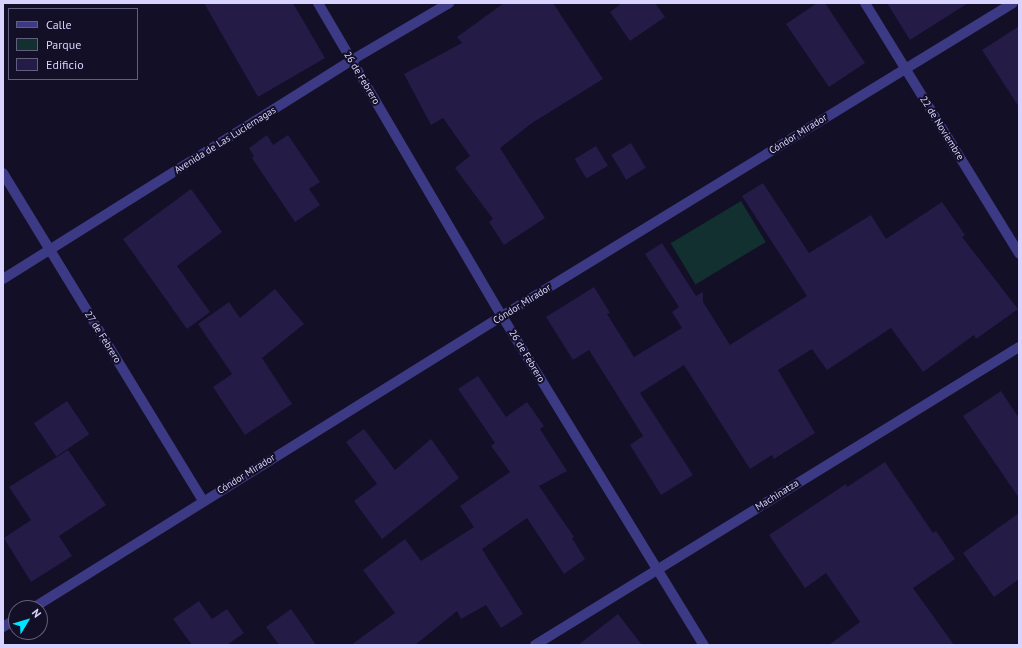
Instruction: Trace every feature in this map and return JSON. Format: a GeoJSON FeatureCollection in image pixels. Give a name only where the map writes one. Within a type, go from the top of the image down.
{"type":"FeatureCollection","features":[{"type":"Feature","properties":{"kind":"street","name":"26 de Febrero"},"geometry":{"type":"LineString","coordinates":[[318,3],[502,316],[704,645]]}},
{"type":"Feature","properties":{"kind":"street","name":"Avenida de Las Luciernagas"},"geometry":{"type":"LineString","coordinates":[[3,279],[50,251],[352,60],[449,3]]}},
{"type":"Feature","properties":{"kind":"street","name":"22 de Noviembre"},"geometry":{"type":"LineString","coordinates":[[865,3],[1019,253]]}},
{"type":"Feature","properties":{"kind":"street","name":"Cóndor Mirador"},"geometry":{"type":"LineString","coordinates":[[46,600],[502,316],[1013,3]]}},
{"type":"Feature","properties":{"kind":"street","name":"27 de Febrero"},"geometry":{"type":"LineString","coordinates":[[3,173],[204,501]]}},
{"type":"Feature","properties":{"kind":"street","name":"Machinatza"},"geometry":{"type":"LineString","coordinates":[[535,645],[1019,347]]}},
{"type":"Feature","properties":{"kind":"green space"},"geometry":{"type":"Polygon","coordinates":[[[741,201],[766,242],[695,284],[671,243],[741,201]]]}},
{"type":"Feature","properties":{"kind":"building"},"geometry":{"type":"Polygon","coordinates":[[[204,3],[293,3],[325,58],[258,97],[204,3]]]}},
{"type":"Feature","properties":{"kind":"building"},"geometry":{"type":"Polygon","coordinates":[[[504,3],[553,3],[603,79],[532,123],[500,148],[545,218],[504,245],[489,222],[493,219],[455,168],[470,156],[443,118],[431,125],[404,74],[462,43],[457,37],[504,3]]]}},
{"type":"Feature","properties":{"kind":"building"},"geometry":{"type":"Polygon","coordinates":[[[622,3],[655,3],[665,17],[630,41],[610,12],[622,3]]]}},
{"type":"Feature","properties":{"kind":"building"},"geometry":{"type":"Polygon","coordinates":[[[817,3],[825,3],[865,63],[829,87],[786,24],[817,3]]]}},
{"type":"Feature","properties":{"kind":"building"},"geometry":{"type":"Polygon","coordinates":[[[887,3],[968,3],[910,40],[887,3]]]}},
{"type":"Feature","properties":{"kind":"building"},"geometry":{"type":"Polygon","coordinates":[[[1019,26],[1019,107],[982,50],[1019,26]]]}},
{"type":"Feature","properties":{"kind":"building"},"geometry":{"type":"Polygon","coordinates":[[[267,135],[273,145],[288,135],[320,182],[309,189],[320,205],[295,222],[252,158],[254,156],[249,148],[267,135]]]}},
{"type":"Feature","properties":{"kind":"building"},"geometry":{"type":"Polygon","coordinates":[[[631,143],[646,168],[626,180],[611,155],[631,143]]]}},
{"type":"Feature","properties":{"kind":"building"},"geometry":{"type":"Polygon","coordinates":[[[596,146],[608,166],[586,179],[575,159],[596,146]]]}},
{"type":"Feature","properties":{"kind":"building"},"geometry":{"type":"Polygon","coordinates":[[[763,183],[809,253],[871,215],[886,239],[942,202],[965,235],[962,237],[1018,309],[976,339],[974,335],[923,372],[891,328],[827,370],[812,349],[778,370],[815,433],[774,459],[772,455],[750,469],[684,365],[640,393],[693,475],[661,495],[630,445],[643,436],[589,350],[573,360],[546,317],[594,287],[610,313],[607,314],[634,357],[682,328],[672,312],[679,307],[645,254],[662,243],[696,296],[703,292],[703,302],[730,345],[807,296],[742,196],[763,183]]]}},
{"type":"Feature","properties":{"kind":"building"},"geometry":{"type":"Polygon","coordinates":[[[191,189],[222,232],[177,266],[210,312],[187,329],[123,239],[191,189]]]}},
{"type":"Feature","properties":{"kind":"building"},"geometry":{"type":"Polygon","coordinates":[[[275,289],[304,324],[262,358],[292,404],[245,435],[213,387],[232,374],[198,324],[229,302],[240,318],[275,289]]]}},
{"type":"Feature","properties":{"kind":"building"},"geometry":{"type":"Polygon","coordinates":[[[478,376],[506,417],[527,402],[544,426],[540,429],[567,471],[539,486],[574,537],[572,538],[585,559],[564,574],[527,518],[482,549],[523,614],[501,628],[486,605],[461,619],[457,611],[415,645],[351,645],[395,613],[363,570],[405,539],[421,561],[474,527],[460,506],[510,472],[491,446],[495,443],[458,389],[478,376]]]}},
{"type":"Feature","properties":{"kind":"building"},"geometry":{"type":"Polygon","coordinates":[[[1001,391],[1019,418],[1019,498],[963,416],[1001,391]]]}},
{"type":"Feature","properties":{"kind":"building"},"geometry":{"type":"Polygon","coordinates":[[[67,401],[89,434],[56,457],[34,423],[67,401]]]}},
{"type":"Feature","properties":{"kind":"building"},"geometry":{"type":"Polygon","coordinates":[[[364,429],[395,470],[431,439],[459,478],[382,539],[354,501],[377,484],[346,442],[364,429]]]}},
{"type":"Feature","properties":{"kind":"building"},"geometry":{"type":"Polygon","coordinates":[[[68,450],[106,505],[59,536],[72,556],[31,582],[4,538],[31,520],[9,487],[68,450]]]}},
{"type":"Feature","properties":{"kind":"building"},"geometry":{"type":"Polygon","coordinates":[[[885,462],[933,533],[936,531],[955,559],[913,588],[954,645],[829,645],[860,622],[826,573],[805,588],[769,535],[846,484],[847,487],[885,462]]]}},
{"type":"Feature","properties":{"kind":"building"},"geometry":{"type":"Polygon","coordinates":[[[1019,513],[1019,579],[994,597],[963,553],[1019,513]]]}},
{"type":"Feature","properties":{"kind":"building"},"geometry":{"type":"Polygon","coordinates":[[[199,601],[212,619],[227,609],[244,633],[227,645],[192,645],[173,619],[199,601]]]}},
{"type":"Feature","properties":{"kind":"building"},"geometry":{"type":"Polygon","coordinates":[[[291,609],[316,645],[279,645],[266,627],[291,609]]]}},
{"type":"Feature","properties":{"kind":"building"},"geometry":{"type":"Polygon","coordinates":[[[618,614],[642,645],[578,645],[618,614]]]}}]}
